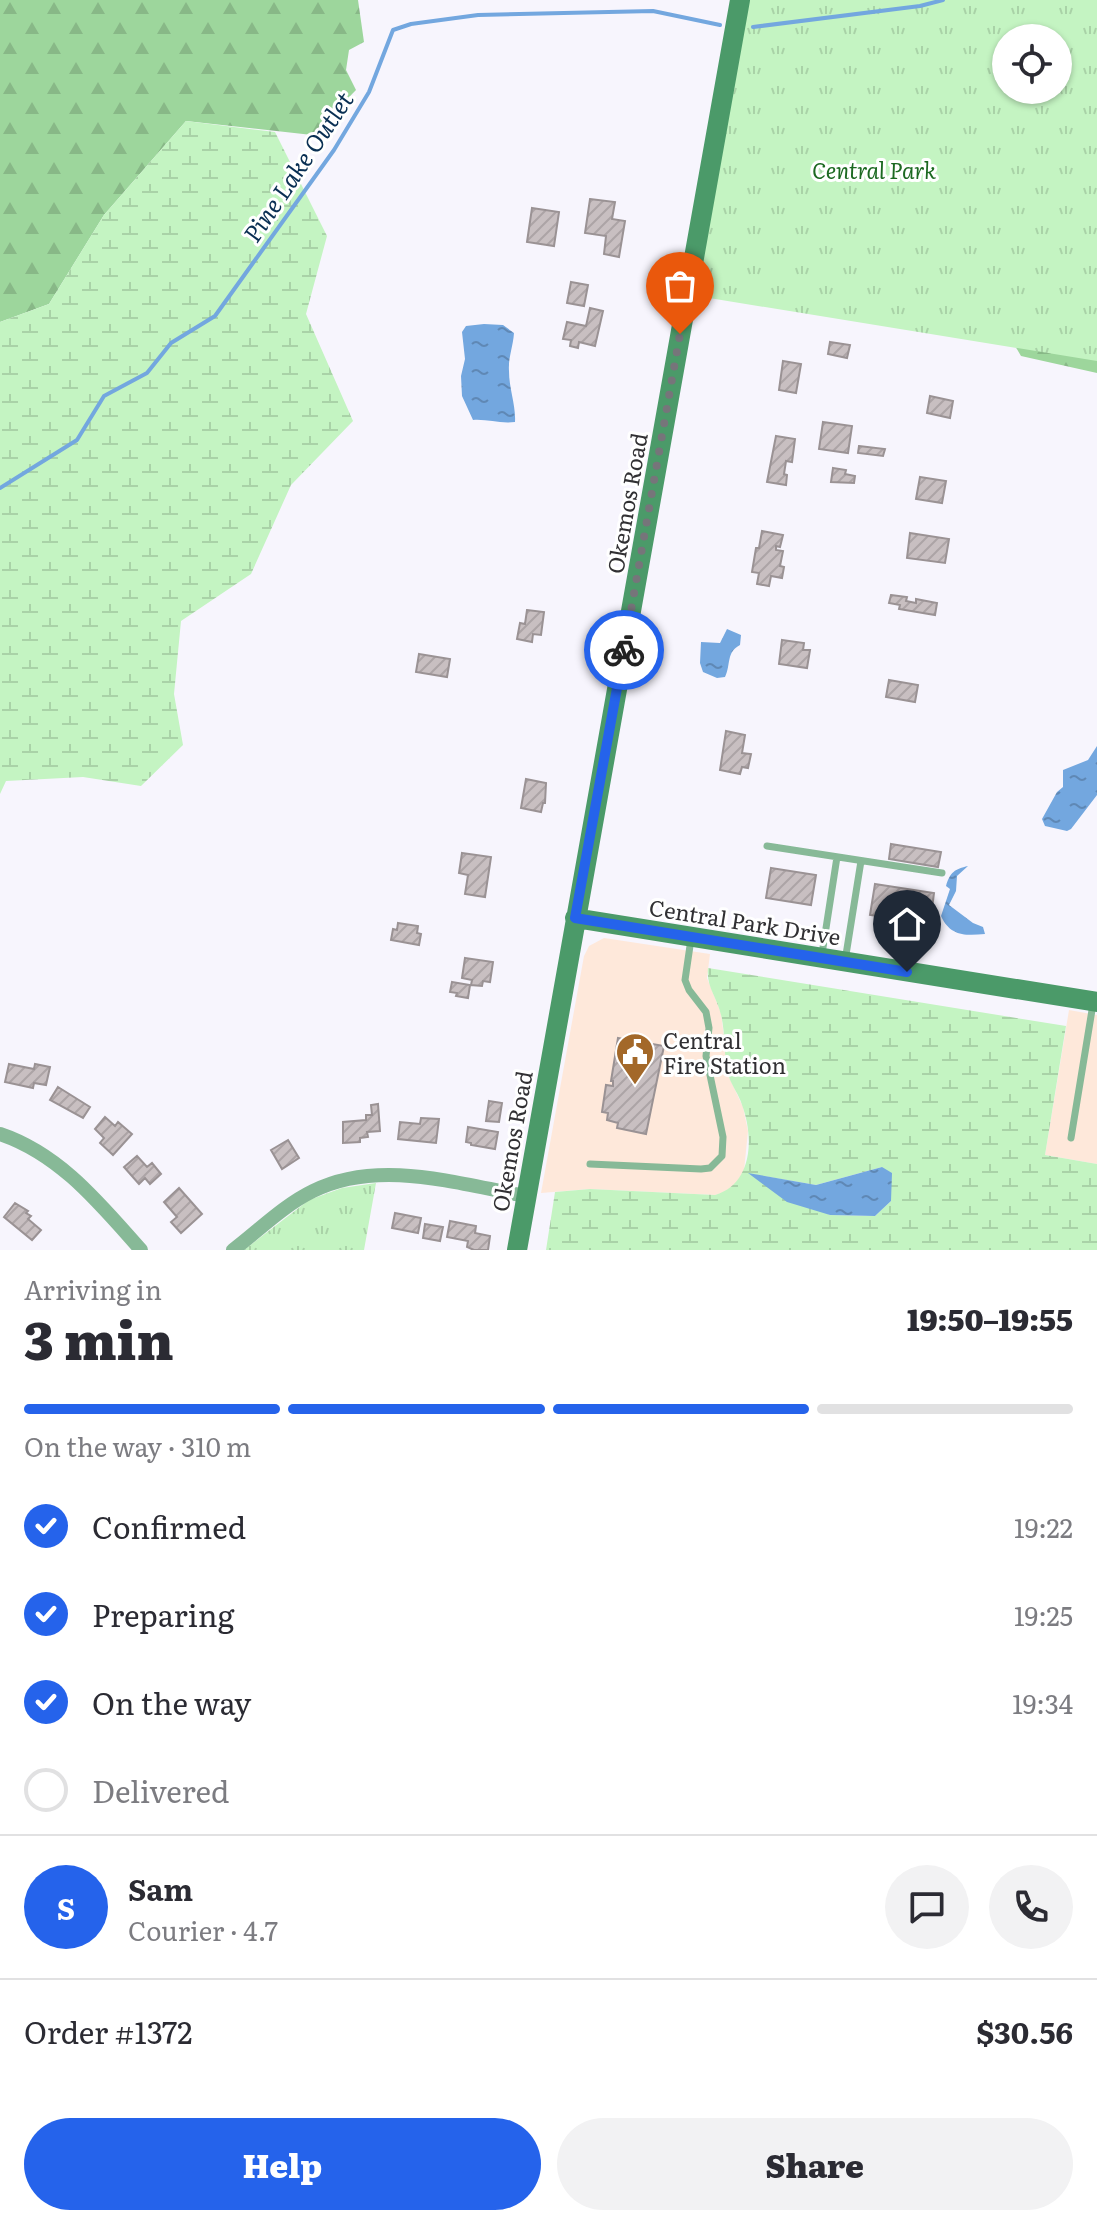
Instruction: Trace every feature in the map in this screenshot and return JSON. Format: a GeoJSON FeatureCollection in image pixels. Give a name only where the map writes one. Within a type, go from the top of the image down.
{"type":"FeatureCollection","features":[{"type":"Feature","properties":{"kind":"street","name":"Okemos Road"},"geometry":{"type":"LineString","coordinates":[[517,1250],[740,0]]}},
{"type":"Feature","properties":{"kind":"street","name":"Central Park Drive"},"geometry":{"type":"LineString","coordinates":[[575,918],[1095,1002]]}},
{"type":"Feature","properties":{"kind":"street"},"geometry":{"type":"LineString","coordinates":[[0,1134],[58,1164],[141,1250]]}},
{"type":"Feature","properties":{"kind":"street"},"geometry":{"type":"LineString","coordinates":[[233,1250],[309,1193],[345,1180],[369,1176],[413,1176],[526,1196]]}},
{"type":"Feature","properties":{"kind":"lane"},"geometry":{"type":"LineString","coordinates":[[767,846],[942,873]]}},
{"type":"Feature","properties":{"kind":"lane"},"geometry":{"type":"LineString","coordinates":[[822,958],[837,857]]}},
{"type":"Feature","properties":{"kind":"lane"},"geometry":{"type":"LineString","coordinates":[[845,962],[861,861]]}},
{"type":"Feature","properties":{"kind":"lane"},"geometry":{"type":"LineString","coordinates":[[590,1164],[701,1169],[716,1164],[722,1156],[723,1137],[706,1056],[709,1028],[706,1012],[685,980],[692,937]]}},
{"type":"Feature","properties":{"kind":"lane"},"geometry":{"type":"LineString","coordinates":[[1071,1138],[1095,1002]]}},
{"type":"Feature","properties":{"kind":"shaded area"},"geometry":{"type":"Polygon","coordinates":[[[604,938],[710,954],[707,978],[721,1013],[729,1077],[743,1107],[748,1131],[744,1171],[735,1185],[722,1193],[590,1189],[541,1193],[584,956],[589,946],[604,938]]]}},
{"type":"Feature","properties":{"kind":"shaded area"},"geometry":{"type":"Polygon","coordinates":[[[1069,1010],[1097,1015],[1097,1164],[1045,1155],[1069,1010]]]}},
{"type":"Feature","properties":{"kind":"green space"},"geometry":{"type":"Polygon","coordinates":[[[0,0],[358,0],[364,42],[349,50],[346,70],[356,90],[312,135],[186,121],[104,215],[49,304],[0,322],[0,0]]]}},
{"type":"Feature","properties":{"kind":"green space","name":"Central Park"},"geometry":{"type":"Polygon","coordinates":[[[747,0],[1097,0],[1097,361],[697,296],[747,0]]]}},
{"type":"Feature","properties":{"kind":"green space"},"geometry":{"type":"Polygon","coordinates":[[[186,121],[275,132],[327,236],[306,314],[353,421],[291,485],[251,574],[181,621],[174,694],[183,745],[141,786],[83,777],[6,781],[0,794],[0,322],[49,304],[104,215],[186,121]]]}},
{"type":"Feature","properties":{"kind":"green space"},"geometry":{"type":"Polygon","coordinates":[[[999,319],[1097,319],[1097,373],[1021,356],[999,319]]]}},
{"type":"Feature","properties":{"kind":"green space"},"geometry":{"type":"Polygon","coordinates":[[[708,968],[1066,1026],[1045,1155],[1097,1164],[1097,1250],[546,1250],[555,1192],[590,1189],[715,1195],[737,1181],[747,1158],[748,1131],[741,1101],[729,1077],[721,1015],[708,968]],[[882,1167],[816,1185],[751,1174],[830,1215],[875,1216],[891,1201],[882,1167]]]}},
{"type":"Feature","properties":{"kind":"green space"},"geometry":{"type":"Polygon","coordinates":[[[376,1183],[364,1250],[244,1250],[309,1200],[342,1188],[376,1183]]]}},
{"type":"Feature","properties":{"kind":"water"},"geometry":{"type":"Polygon","coordinates":[[[503,325],[514,333],[509,366],[515,422],[473,420],[462,396],[461,376],[465,359],[462,332],[466,326],[503,325]]]}},
{"type":"Feature","properties":{"kind":"water"},"geometry":{"type":"Polygon","coordinates":[[[727,629],[741,635],[740,645],[731,655],[725,677],[717,678],[703,672],[701,642],[720,643],[727,629]]]}},
{"type":"Feature","properties":{"kind":"water"},"geometry":{"type":"Polygon","coordinates":[[[1097,746],[1097,795],[1071,829],[1067,831],[1045,826],[1042,819],[1063,787],[1063,770],[1088,760],[1097,746]]]}},
{"type":"Feature","properties":{"kind":"water"},"geometry":{"type":"Polygon","coordinates":[[[968,866],[957,876],[956,891],[949,905],[983,927],[985,934],[954,931],[941,916],[950,889],[946,886],[949,877],[956,870],[968,866]]]}},
{"type":"Feature","properties":{"kind":"water"},"geometry":{"type":"Polygon","coordinates":[[[882,1167],[892,1173],[891,1201],[875,1216],[830,1215],[787,1202],[748,1173],[816,1185],[882,1167]]]}},
{"type":"Feature","properties":{"kind":"building"},"geometry":{"type":"Polygon","coordinates":[[[590,199],[615,202],[612,219],[625,221],[619,257],[604,254],[606,236],[585,233],[590,199]]]}},
{"type":"Feature","properties":{"kind":"building"},"geometry":{"type":"Polygon","coordinates":[[[532,208],[559,212],[554,246],[527,242],[532,208]]]}},
{"type":"Feature","properties":{"kind":"building"},"geometry":{"type":"Polygon","coordinates":[[[571,282],[588,285],[584,306],[567,303],[571,282]]]}},
{"type":"Feature","properties":{"kind":"building"},"geometry":{"type":"Polygon","coordinates":[[[590,308],[603,311],[595,346],[579,342],[578,348],[570,346],[571,340],[563,339],[567,322],[586,326],[590,308]]]}},
{"type":"Feature","properties":{"kind":"building"},"geometry":{"type":"Polygon","coordinates":[[[830,342],[850,345],[847,358],[828,354],[830,342]]]}},
{"type":"Feature","properties":{"kind":"building"},"geometry":{"type":"Polygon","coordinates":[[[783,361],[801,364],[796,393],[779,390],[783,361]]]}},
{"type":"Feature","properties":{"kind":"building"},"geometry":{"type":"Polygon","coordinates":[[[930,396],[953,401],[950,418],[927,413],[930,396]]]}},
{"type":"Feature","properties":{"kind":"building"},"geometry":{"type":"Polygon","coordinates":[[[823,422],[852,426],[848,453],[819,449],[823,422]]]}},
{"type":"Feature","properties":{"kind":"building"},"geometry":{"type":"Polygon","coordinates":[[[776,436],[795,439],[792,462],[786,461],[786,485],[767,482],[776,436]]]}},
{"type":"Feature","properties":{"kind":"building"},"geometry":{"type":"Polygon","coordinates":[[[859,446],[885,449],[883,456],[858,453],[859,446]]]}},
{"type":"Feature","properties":{"kind":"building"},"geometry":{"type":"Polygon","coordinates":[[[833,468],[846,470],[845,474],[855,476],[854,483],[831,482],[833,468]]]}},
{"type":"Feature","properties":{"kind":"building"},"geometry":{"type":"Polygon","coordinates":[[[920,477],[946,481],[942,503],[916,499],[920,477]]]}},
{"type":"Feature","properties":{"kind":"building"},"geometry":{"type":"Polygon","coordinates":[[[762,531],[783,535],[780,547],[776,546],[776,550],[783,551],[780,566],[784,567],[782,578],[771,576],[769,586],[757,584],[759,573],[752,572],[762,531]]]}},
{"type":"Feature","properties":{"kind":"building"},"geometry":{"type":"Polygon","coordinates":[[[910,533],[949,539],[945,563],[907,558],[910,533]]]}},
{"type":"Feature","properties":{"kind":"building"},"geometry":{"type":"Polygon","coordinates":[[[891,595],[907,597],[906,601],[916,603],[916,599],[937,603],[935,615],[899,609],[900,605],[889,603],[891,595]]]}},
{"type":"Feature","properties":{"kind":"building"},"geometry":{"type":"Polygon","coordinates":[[[527,610],[544,612],[541,635],[533,634],[532,642],[517,639],[520,623],[525,624],[527,610]]]}},
{"type":"Feature","properties":{"kind":"building"},"geometry":{"type":"Polygon","coordinates":[[[782,640],[804,643],[803,650],[810,650],[807,668],[779,664],[782,640]]]}},
{"type":"Feature","properties":{"kind":"building"},"geometry":{"type":"Polygon","coordinates":[[[419,654],[450,659],[447,677],[416,672],[419,654]]]}},
{"type":"Feature","properties":{"kind":"building"},"geometry":{"type":"Polygon","coordinates":[[[889,680],[918,685],[915,702],[886,697],[889,680]]]}},
{"type":"Feature","properties":{"kind":"building"},"geometry":{"type":"Polygon","coordinates":[[[726,731],[745,735],[742,753],[751,754],[748,768],[742,767],[740,774],[720,770],[726,731]]]}},
{"type":"Feature","properties":{"kind":"building"},"geometry":{"type":"Polygon","coordinates":[[[526,779],[546,783],[545,803],[541,812],[521,808],[526,779]]]}},
{"type":"Feature","properties":{"kind":"building"},"geometry":{"type":"Polygon","coordinates":[[[891,844],[941,852],[938,867],[889,859],[891,844]]]}},
{"type":"Feature","properties":{"kind":"building"},"geometry":{"type":"Polygon","coordinates":[[[462,853],[491,857],[485,897],[465,894],[468,875],[459,873],[462,853]]]}},
{"type":"Feature","properties":{"kind":"building"},"geometry":{"type":"Polygon","coordinates":[[[771,868],[816,875],[811,905],[766,898],[771,868]]]}},
{"type":"Feature","properties":{"kind":"building"},"geometry":{"type":"Polygon","coordinates":[[[875,884],[934,893],[930,924],[870,915],[875,884]]]}},
{"type":"Feature","properties":{"kind":"building"},"geometry":{"type":"Polygon","coordinates":[[[398,923],[418,926],[417,933],[421,934],[419,945],[391,940],[398,923]]]}},
{"type":"Feature","properties":{"kind":"building"},"geometry":{"type":"Polygon","coordinates":[[[465,958],[493,962],[490,982],[483,981],[482,986],[471,985],[472,980],[462,978],[465,958]]]}},
{"type":"Feature","properties":{"kind":"building"},"geometry":{"type":"Polygon","coordinates":[[[452,982],[470,985],[468,998],[450,992],[452,982]]]}},
{"type":"Feature","properties":{"kind":"building","name":"Central Fire Station"},"geometry":{"type":"Polygon","coordinates":[[[618,1038],[664,1046],[646,1134],[617,1128],[618,1123],[607,1120],[608,1113],[602,1112],[606,1085],[613,1086],[611,1081],[618,1038]]]}},
{"type":"Feature","properties":{"kind":"building"},"geometry":{"type":"Polygon","coordinates":[[[9,1064],[34,1069],[35,1064],[50,1067],[46,1085],[34,1083],[33,1088],[5,1082],[9,1064]]]}},
{"type":"Feature","properties":{"kind":"building"},"geometry":{"type":"Polygon","coordinates":[[[58,1087],[90,1107],[83,1118],[50,1100],[58,1087]]]}},
{"type":"Feature","properties":{"kind":"building"},"geometry":{"type":"Polygon","coordinates":[[[489,1101],[502,1103],[499,1122],[486,1121],[489,1101]]]}},
{"type":"Feature","properties":{"kind":"building"},"geometry":{"type":"Polygon","coordinates":[[[378,1104],[380,1131],[367,1132],[368,1137],[360,1138],[360,1142],[343,1143],[343,1122],[366,1120],[366,1115],[372,1115],[371,1105],[378,1104]]]}},
{"type":"Feature","properties":{"kind":"building"},"geometry":{"type":"Polygon","coordinates":[[[105,1117],[115,1126],[118,1122],[132,1134],[113,1155],[100,1143],[104,1138],[95,1129],[105,1117]]]}},
{"type":"Feature","properties":{"kind":"building"},"geometry":{"type":"Polygon","coordinates":[[[421,1118],[439,1119],[436,1143],[398,1139],[400,1122],[420,1124],[421,1118]]]}},
{"type":"Feature","properties":{"kind":"building"},"geometry":{"type":"Polygon","coordinates":[[[468,1127],[498,1132],[495,1149],[466,1142],[468,1127]]]}},
{"type":"Feature","properties":{"kind":"building"},"geometry":{"type":"Polygon","coordinates":[[[288,1140],[299,1158],[282,1169],[271,1150],[288,1140]]]}},
{"type":"Feature","properties":{"kind":"building"},"geometry":{"type":"Polygon","coordinates":[[[137,1156],[147,1167],[152,1163],[161,1174],[150,1184],[145,1178],[139,1184],[124,1167],[137,1156]]]}},
{"type":"Feature","properties":{"kind":"building"},"geometry":{"type":"Polygon","coordinates":[[[179,1188],[202,1214],[181,1233],[171,1222],[177,1217],[164,1202],[179,1188]]]}},
{"type":"Feature","properties":{"kind":"building"},"geometry":{"type":"Polygon","coordinates":[[[15,1203],[28,1211],[26,1213],[31,1216],[28,1219],[41,1230],[32,1240],[4,1217],[15,1203]]]}},
{"type":"Feature","properties":{"kind":"building"},"geometry":{"type":"Polygon","coordinates":[[[395,1213],[421,1218],[418,1233],[392,1228],[395,1213]]]}},
{"type":"Feature","properties":{"kind":"building"},"geometry":{"type":"Polygon","coordinates":[[[450,1221],[476,1226],[475,1233],[490,1236],[488,1250],[474,1250],[467,1247],[468,1241],[447,1237],[450,1221]]]}},
{"type":"Feature","properties":{"kind":"building"},"geometry":{"type":"Polygon","coordinates":[[[425,1224],[443,1227],[440,1241],[423,1238],[425,1224]]]}},
{"type":"Feature","properties":{"kind":"waterway","name":"Pine Lake Outlet"},"geometry":{"type":"LineString","coordinates":[[753,27],[920,6],[943,0]]}},
{"type":"Feature","properties":{"kind":"waterway","name":"Pine Lake Outlet"},"geometry":{"type":"LineString","coordinates":[[0,488],[77,440],[104,396],[147,373],[171,343],[215,316],[334,150],[369,92],[393,30],[411,24],[478,15],[653,11],[720,25]]}},
{"type":"Feature","properties":{"kind":"way so far"},"geometry":{"type":"LineString","coordinates":[[624,650],[680,334]]}},
{"type":"Feature","properties":{"kind":"place","name":"Central Fire Station"},"geometry":{"type":"Point","coordinates":[635,1086]}},
{"type":"Feature","properties":{"kind":"route"},"geometry":{"type":"LineString","coordinates":[[624,650],[575,918],[907,972]]}}]}
